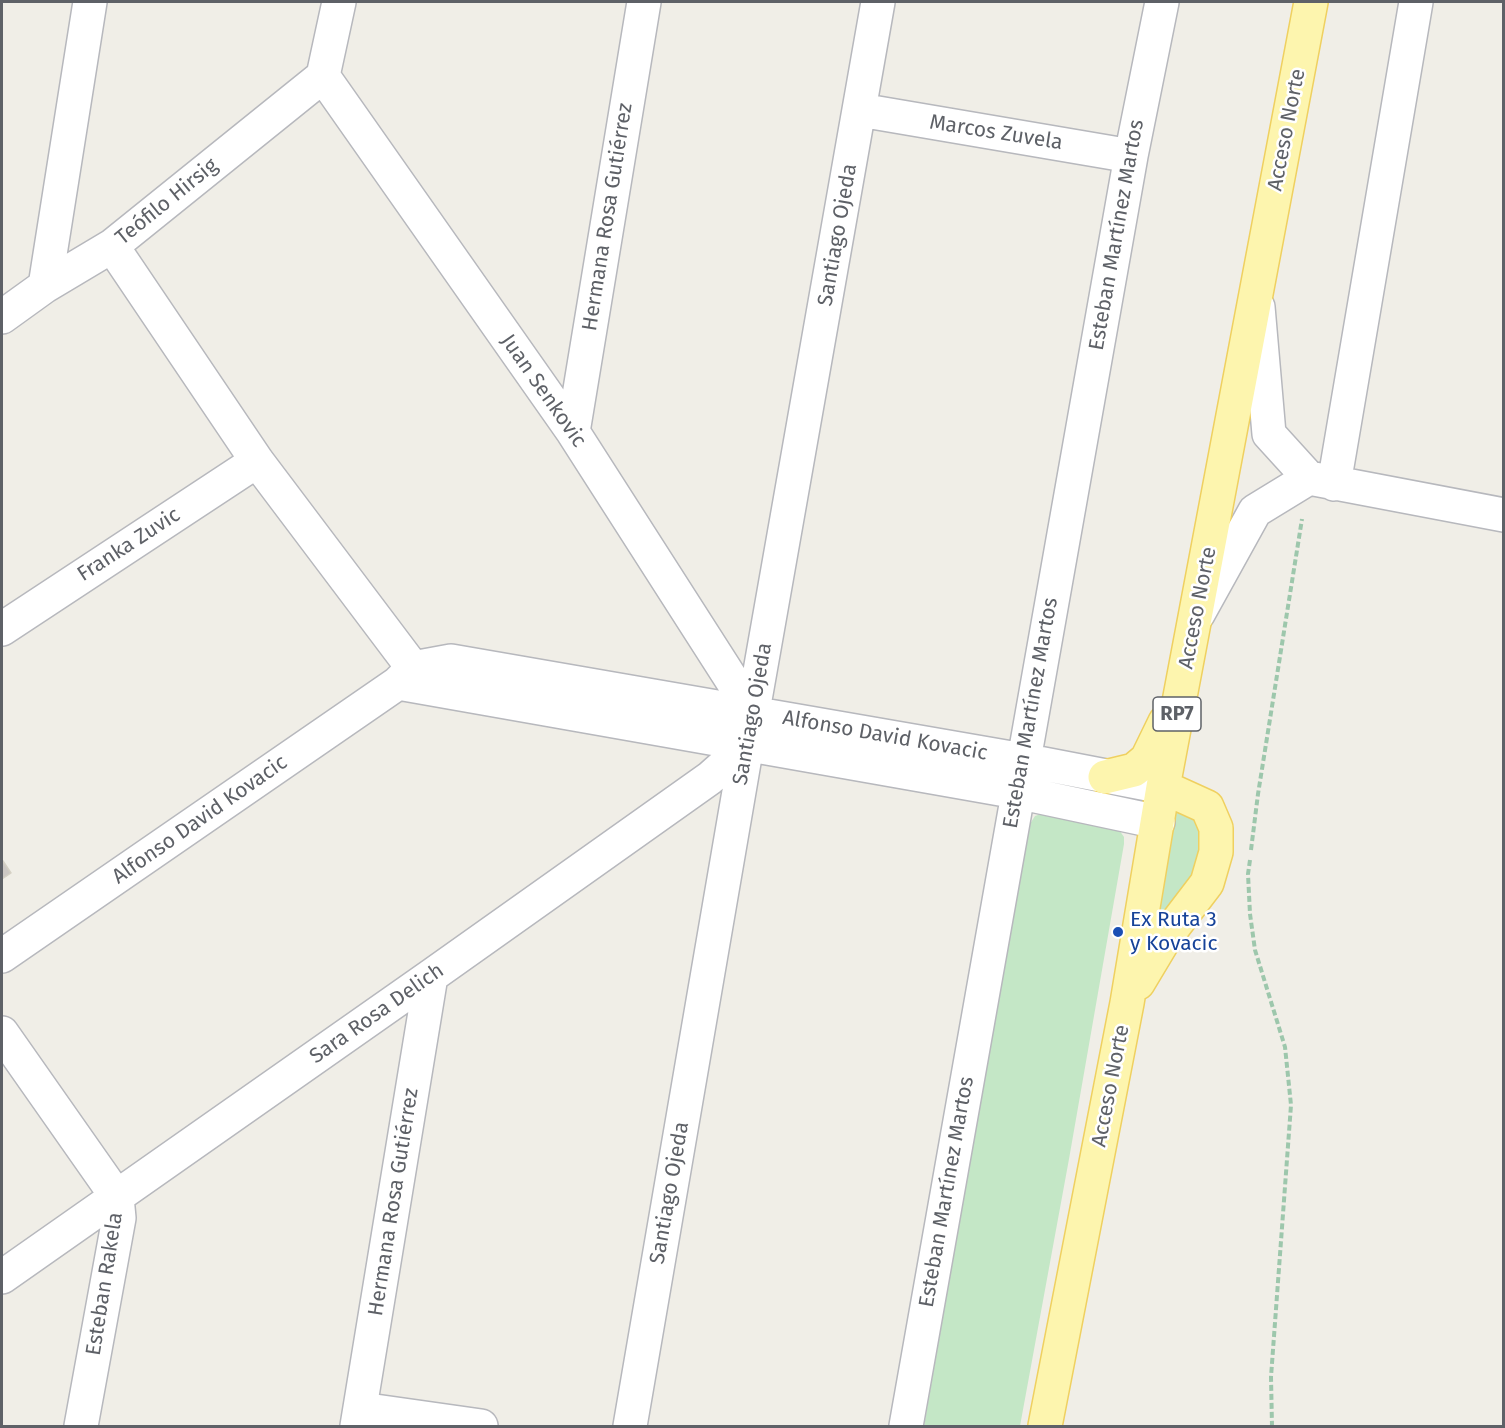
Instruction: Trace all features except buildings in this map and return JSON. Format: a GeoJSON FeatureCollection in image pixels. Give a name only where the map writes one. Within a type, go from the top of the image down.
{"type":"FeatureCollection","features":[{"type":"Feature","properties":{"kind":"main road","name":"Acceso Norte"},"geometry":{"type":"LineString","coordinates":[[1045,1426],[1127,1003],[1163,788],[1311,2]]}},
{"type":"Feature","properties":{"kind":"main road"},"geometry":{"type":"LineString","coordinates":[[1105,777],[1134,771],[1147,759],[1183,685]]}},
{"type":"Feature","properties":{"kind":"main road"},"geometry":{"type":"LineString","coordinates":[[1127,1003],[1165,938],[1207,883],[1216,852],[1216,828],[1207,807],[1163,788]]}},
{"type":"Feature","properties":{"kind":"street"},"geometry":{"type":"LineString","coordinates":[[45,286],[90,2]]}},
{"type":"Feature","properties":{"kind":"street"},"geometry":{"type":"LineString","coordinates":[[323,76],[339,2]]}},
{"type":"Feature","properties":{"kind":"street","name":"Hermana Rosa Gutiérrez"},"geometry":{"type":"LineString","coordinates":[[573,432],[644,2]]}},
{"type":"Feature","properties":{"kind":"street","name":"Santiago Ojeda"},"geometry":{"type":"LineString","coordinates":[[630,1426],[878,2]]}},
{"type":"Feature","properties":{"kind":"street","name":"Esteban Martínez Martos"},"geometry":{"type":"LineString","coordinates":[[906,1426],[1131,156],[1162,2]]}},
{"type":"Feature","properties":{"kind":"street"},"geometry":{"type":"LineString","coordinates":[[1321,481],[1416,2]]}},
{"type":"Feature","properties":{"kind":"street","name":"Teófilo Hirsig"},"geometry":{"type":"LineString","coordinates":[[2,317],[45,286],[111,246],[323,76]]}},
{"type":"Feature","properties":{"kind":"street","name":"Juan Senkovic"},"geometry":{"type":"LineString","coordinates":[[323,76],[573,432],[753,713]]}},
{"type":"Feature","properties":{"kind":"street","name":"Marcos Zuvela"},"geometry":{"type":"LineString","coordinates":[[860,110],[1131,156]]}},
{"type":"Feature","properties":{"kind":"street"},"geometry":{"type":"LineString","coordinates":[[111,246],[405,676]]}},
{"type":"Feature","properties":{"kind":"street"},"geometry":{"type":"LineString","coordinates":[[1257,294],[1269,434],[1321,481],[1503,515]]}},
{"type":"Feature","properties":{"kind":"street","name":"Franka Zuvic"},"geometry":{"type":"LineString","coordinates":[[2,629],[257,461]]}},
{"type":"Feature","properties":{"kind":"street"},"geometry":{"type":"LineString","coordinates":[[1197,615],[1255,511],[1321,481]]}},
{"type":"Feature","properties":{"kind":"street","name":"Alfonso David Kovacic"},"geometry":{"type":"LineString","coordinates":[[2,956],[405,676],[451,662],[1023,760],[1163,788]]}},
{"type":"Feature","properties":{"kind":"street","name":"Alfonso David Kovacic"},"geometry":{"type":"LineString","coordinates":[[405,676],[747,744],[1017,792],[1158,822]]}},
{"type":"Feature","properties":{"kind":"street","name":"Sara Rosa Delich"},"geometry":{"type":"LineString","coordinates":[[2,1277],[710,778],[747,744]]}},
{"type":"Feature","properties":{"kind":"street","name":"Hermana Rosa Gutiérrez"},"geometry":{"type":"LineString","coordinates":[[359,1418],[431,976]]}},
{"type":"Feature","properties":{"kind":"street","name":"Esteban Rakela"},"geometry":{"type":"LineString","coordinates":[[2,1033],[117,1197],[119,1218],[81,1426]]}},
{"type":"Feature","properties":{"kind":"street"},"geometry":{"type":"LineString","coordinates":[[359,1418],[481,1426]]}},
{"type":"Feature","properties":{"kind":"path"},"geometry":{"type":"LineString","coordinates":[[1272,1426],[1271,1377],[1291,1105],[1285,1047],[1255,950],[1248,874],[1258,794],[1321,481]]}},
{"type":"Feature","properties":{"kind":"green space"},"geometry":{"type":"Polygon","coordinates":[[[1176,809],[1200,815],[1206,856],[1148,953],[1174,813],[1176,809]]]}},
{"type":"Feature","properties":{"kind":"green space"},"geometry":{"type":"Polygon","coordinates":[[[1041,814],[1117,827],[1124,837],[1124,844],[1020,1426],[924,1426],[1028,827],[1035,816],[1041,814]]]}},
{"type":"Feature","properties":{"kind":"place","name":"Ex Ruta 3 y Kovacic"},"geometry":{"type":"Point","coordinates":[1118,932]}}]}
